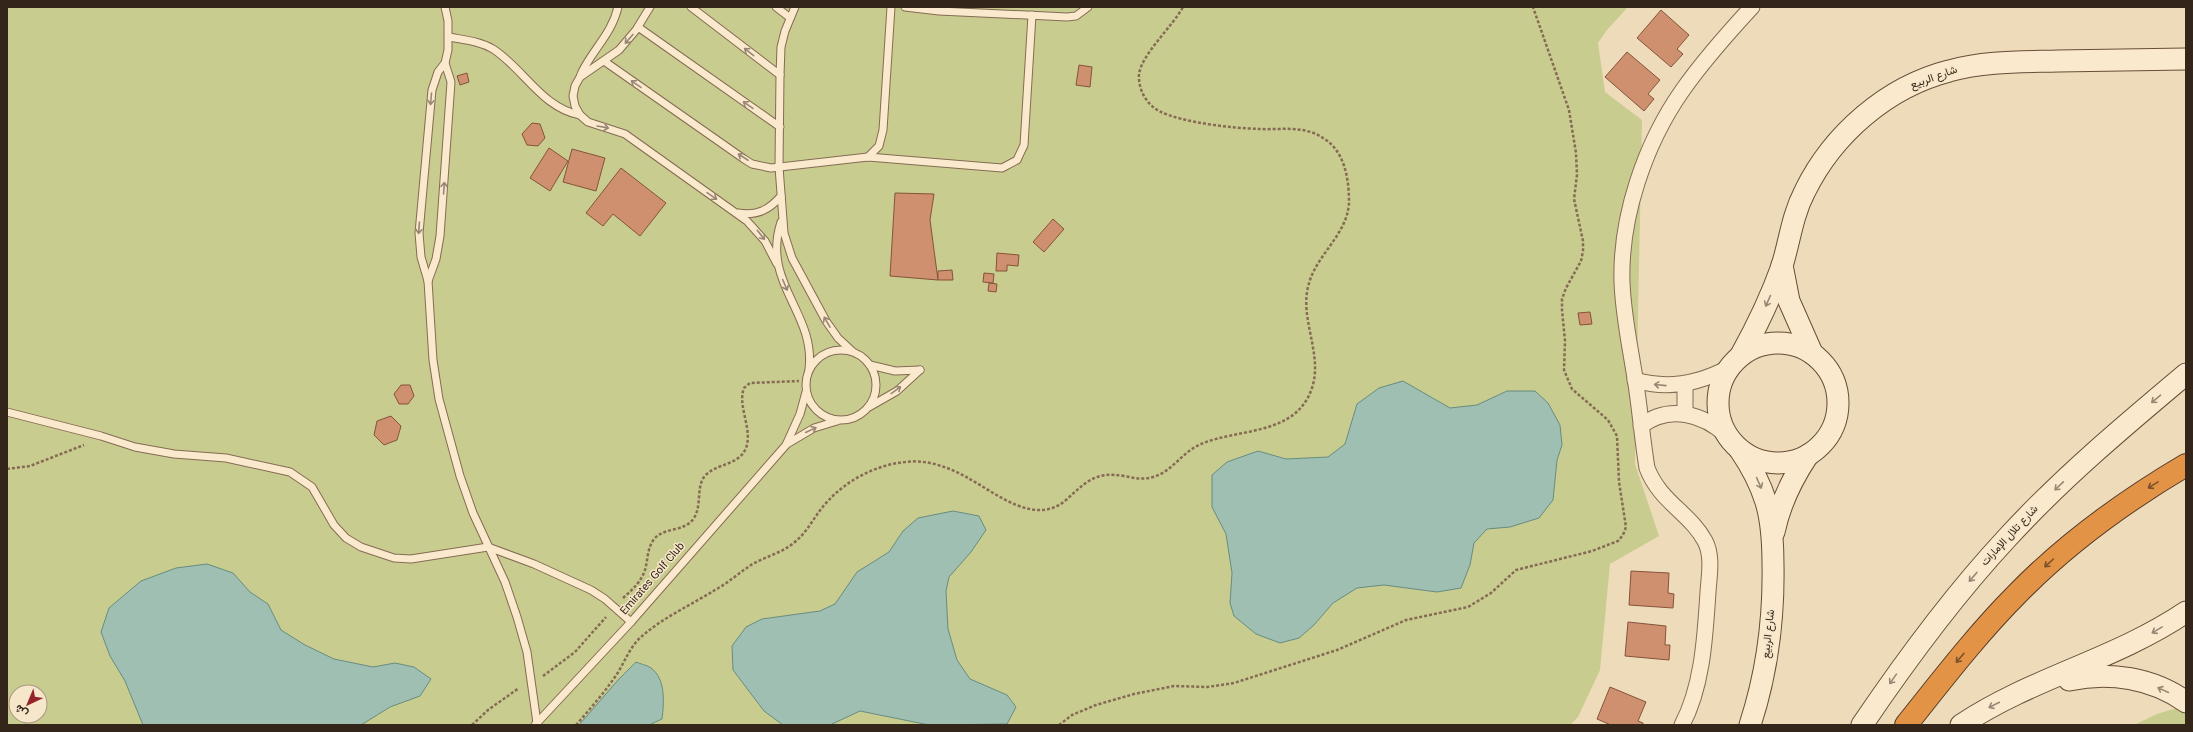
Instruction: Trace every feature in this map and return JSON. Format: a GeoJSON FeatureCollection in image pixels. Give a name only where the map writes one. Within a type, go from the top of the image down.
{"type":"FeatureCollection","features":[{"type":"Feature","properties":{"kind":"highway"},"geometry":{"type":"LineString","coordinates":[[1906,725],[1989,624],[2049,564],[2115,510],[2186,465]]}},
{"type":"Feature","properties":{"kind":"main road","name":"شارع الربيع"},"geometry":{"type":"LineString","coordinates":[[1734,361],[1768,302],[1782,264],[1790,226],[1805,191],[1824,158],[1850,129],[1879,104],[1912,85],[1948,71],[1986,63],[2186,59]]}},
{"type":"Feature","properties":{"kind":"main road","name":"شارع الربيع"},"geometry":{"type":"LineString","coordinates":[[1782,264],[1789,301],[1812,353]]}},
{"type":"Feature","properties":{"kind":"main road"},"geometry":{"type":"LineString","coordinates":[[1776,342],[1794,345],[1812,353],[1826,367],[1835,385],[1838,405],[1834,425],[1824,442],[1808,455],[1792,461],[1773,463],[1756,459],[1733,443],[1720,420],[1717,402],[1720,384],[1734,361],[1757,346],[1776,342]]}},
{"type":"Feature","properties":{"kind":"main road","name":"شارع تلال الإمارات"},"geometry":{"type":"LineString","coordinates":[[1862,725],[1936,622],[2008,537],[2084,461],[2186,374]]}},
{"type":"Feature","properties":{"kind":"main road","name":"شارع الربيع"},"geometry":{"type":"LineString","coordinates":[[1733,443],[1756,477],[1766,502],[1773,540],[1774,592],[1770,644],[1760,694],[1750,725]]}},
{"type":"Feature","properties":{"kind":"main road","name":"شارع الربيع"},"geometry":{"type":"LineString","coordinates":[[1773,540],[1782,504],[1789,487],[1808,455]]}},
{"type":"Feature","properties":{"kind":"main road"},"geometry":{"type":"LineString","coordinates":[[1961,725],[1990,707],[2126,646],[2186,612]]}},
{"type":"Feature","properties":{"kind":"main road"},"geometry":{"type":"LineString","coordinates":[[2030,688],[2089,676],[2122,677],[2160,687],[2186,702]]}},
{"type":"Feature","properties":{"kind":"street"},"geometry":{"type":"LineString","coordinates":[[1682,725],[1697,683],[1704,644],[1709,553],[1701,533],[1666,499],[1652,479],[1647,468],[1626,320],[1622,281],[1624,241],[1632,202],[1644,163],[1661,126],[1681,92],[1705,60],[1752,7]]}},
{"type":"Feature","properties":{"kind":"street"},"geometry":{"type":"LineString","coordinates":[[1635,380],[1660,385],[1685,384],[1708,378],[1734,361]]}},
{"type":"Feature","properties":{"kind":"street"},"geometry":{"type":"LineString","coordinates":[[1685,384],[1685,414]]}},
{"type":"Feature","properties":{"kind":"street"},"geometry":{"type":"LineString","coordinates":[[1641,426],[1661,415],[1685,414],[1708,421],[1733,443]]}},
{"type":"Feature","properties":{"kind":"lane"},"geometry":{"type":"LineString","coordinates":[[428,281],[439,248],[451,82],[445,63],[449,37],[445,7]]}},
{"type":"Feature","properties":{"kind":"lane"},"geometry":{"type":"LineString","coordinates":[[580,115],[575,106],[573,96],[575,86],[593,52],[610,31],[618,7]]}},
{"type":"Feature","properties":{"kind":"lane"},"geometry":{"type":"LineString","coordinates":[[580,77],[587,70],[604,61],[619,50],[638,26],[650,7]]}},
{"type":"Feature","properties":{"kind":"lane"},"geometry":{"type":"LineString","coordinates":[[691,7],[780,75]]}},
{"type":"Feature","properties":{"kind":"lane"},"geometry":{"type":"LineString","coordinates":[[776,7],[789,17]]}},
{"type":"Feature","properties":{"kind":"lane"},"geometry":{"type":"LineString","coordinates":[[795,7],[789,17],[781,47],[779,167],[782,220],[792,258],[832,330],[852,351]]}},
{"type":"Feature","properties":{"kind":"lane"},"geometry":{"type":"LineString","coordinates":[[868,158],[879,146],[883,130],[891,7]]}},
{"type":"Feature","properties":{"kind":"lane"},"geometry":{"type":"LineString","coordinates":[[905,7],[939,11],[1076,16],[1088,7]]}},
{"type":"Feature","properties":{"kind":"lane"},"geometry":{"type":"LineString","coordinates":[[604,61],[744,159],[762,166],[779,167],[868,158],[960,164],[994,169],[1002,168],[1017,160],[1024,146],[1032,15]]}},
{"type":"Feature","properties":{"kind":"lane"},"geometry":{"type":"LineString","coordinates":[[638,26],[780,127]]}},
{"type":"Feature","properties":{"kind":"lane"},"geometry":{"type":"LineString","coordinates":[[449,37],[475,42],[492,49],[506,59],[558,108],[580,115],[593,124],[625,134],[736,213],[756,230],[772,252],[808,341],[809,370]]}},
{"type":"Feature","properties":{"kind":"lane"},"geometry":{"type":"LineString","coordinates":[[445,63],[438,72],[432,90],[419,232],[421,257],[428,281],[433,360],[441,407],[460,476],[488,547],[505,582],[527,652],[532,682],[536,724]]}},
{"type":"Feature","properties":{"kind":"lane"},"geometry":{"type":"LineString","coordinates":[[736,213],[756,214],[766,210],[781,196]]}},
{"type":"Feature","properties":{"kind":"lane"},"geometry":{"type":"LineString","coordinates":[[777,264],[777,234],[782,220]]}},
{"type":"Feature","properties":{"kind":"lane"},"geometry":{"type":"LineString","coordinates":[[869,407],[874,397],[876,386],[875,375],[870,365],[862,356],[852,351],[842,349],[822,355],[809,370],[805,381],[806,392],[810,403],[818,412],[827,418],[850,420],[896,391],[920,370],[895,371],[870,365]]}},
{"type":"Feature","properties":{"kind":"lane"},"geometry":{"type":"LineString","coordinates":[[786,446],[800,414],[806,392]]}},
{"type":"Feature","properties":{"kind":"lane"},"geometry":{"type":"LineString","coordinates":[[7,412],[142,448],[239,460],[290,472],[312,487],[334,525],[346,538],[376,554],[394,558],[411,559],[488,547],[591,590],[631,622]]}},
{"type":"Feature","properties":{"kind":"lane"},"geometry":{"type":"LineString","coordinates":[[786,446],[814,428],[839,420]]}},
{"type":"Feature","properties":{"kind":"lane","name":"Emirates Golf Club"},"geometry":{"type":"LineString","coordinates":[[536,724],[631,622],[786,446]]}},
{"type":"Feature","properties":{"kind":"path"},"geometry":{"type":"LineString","coordinates":[[576,725],[608,686],[634,646],[644,634],[727,583],[749,566],[788,548],[799,539],[828,500],[857,478],[874,470],[909,461],[928,462],[965,476],[1024,509],[1045,510],[1065,501],[1090,479],[1113,474],[1139,479],[1154,477],[1167,470],[1188,451],[1201,444],[1272,426],[1287,420],[1299,411],[1308,398],[1314,383],[1315,367],[1305,300],[1308,284],[1321,256],[1340,232],[1347,218],[1349,202],[1343,160],[1330,143],[1313,132],[1299,129],[1262,129],[1215,125],[1169,114],[1158,110],[1149,104],[1143,94],[1140,83],[1142,64],[1183,7]]}},
{"type":"Feature","properties":{"kind":"path"},"geometry":{"type":"LineString","coordinates":[[1059,725],[1072,715],[1096,705],[1134,694],[1174,686],[1207,686],[1234,683],[1337,650],[1406,620],[1468,607],[1491,593],[1516,570],[1592,551],[1618,541],[1623,535],[1626,527],[1619,482],[1617,436],[1608,420],[1572,388],[1564,370],[1566,341],[1562,299],[1566,288],[1582,261],[1583,251],[1583,241],[1574,199],[1577,175],[1576,153],[1569,110],[1533,7]]}},
{"type":"Feature","properties":{"kind":"path"},"geometry":{"type":"LineString","coordinates":[[472,725],[502,699],[565,661],[641,579],[650,547],[656,537],[661,533],[685,526],[694,519],[698,509],[700,486],[706,475],[737,459],[745,450],[747,438],[742,392],[747,384],[755,382],[805,381]]}},
{"type":"Feature","properties":{"kind":"path"},"geometry":{"type":"LineString","coordinates":[[7,469],[30,466],[101,436]]}},
{"type":"Feature","properties":{"kind":"green space"},"geometry":{"type":"Polygon","coordinates":[[[7,7],[1628,7],[1607,30],[1598,43],[1605,92],[1642,120],[1635,464],[1659,536],[1610,564],[1600,670],[1578,717],[1570,725],[7,725],[7,7]]]}},
{"type":"Feature","properties":{"kind":"green space"},"geometry":{"type":"Polygon","coordinates":[[[2177,708],[2186,714],[2186,725],[2134,725],[2157,714],[2177,708]]]}},
{"type":"Feature","properties":{"kind":"shaded area"},"geometry":{"type":"Polygon","coordinates":[[[1403,381],[1450,408],[1477,405],[1507,391],[1535,391],[1548,403],[1560,425],[1562,445],[1557,460],[1553,500],[1539,518],[1510,527],[1487,529],[1474,543],[1470,565],[1461,588],[1437,592],[1384,585],[1357,588],[1333,603],[1314,625],[1299,638],[1280,643],[1256,634],[1234,616],[1230,603],[1232,573],[1226,534],[1212,507],[1212,475],[1227,462],[1258,451],[1286,459],[1328,457],[1345,444],[1357,404],[1379,388],[1403,381]]]}},
{"type":"Feature","properties":{"kind":"shaded area"},"geometry":{"type":"Polygon","coordinates":[[[953,511],[979,516],[986,530],[971,552],[949,577],[946,591],[948,629],[957,660],[970,679],[1007,695],[1016,707],[1007,724],[929,725],[860,711],[830,725],[783,725],[764,711],[733,670],[732,646],[746,627],[762,619],[820,611],[835,604],[857,572],[889,552],[903,531],[918,518],[953,511]]]}},
{"type":"Feature","properties":{"kind":"shaded area"},"geometry":{"type":"Polygon","coordinates":[[[207,564],[233,573],[250,592],[268,604],[281,630],[305,645],[334,659],[373,667],[395,663],[414,667],[431,679],[420,696],[390,707],[361,725],[143,725],[125,681],[110,656],[101,632],[109,608],[141,581],[176,568],[207,564]]]}},
{"type":"Feature","properties":{"kind":"shaded area"},"geometry":{"type":"Polygon","coordinates":[[[636,662],[651,668],[659,678],[663,692],[662,719],[649,725],[579,725],[618,680],[636,662]]]}},
{"type":"Feature","properties":{"kind":"building"},"geometry":{"type":"Polygon","coordinates":[[[1661,10],[1689,35],[1677,49],[1683,54],[1671,67],[1637,38],[1661,10]]]}},
{"type":"Feature","properties":{"kind":"building"},"geometry":{"type":"Polygon","coordinates":[[[1627,52],[1660,80],[1648,94],[1654,99],[1644,111],[1605,77],[1627,52]]]}},
{"type":"Feature","properties":{"kind":"building"},"geometry":{"type":"Polygon","coordinates":[[[1079,65],[1092,67],[1090,87],[1076,85],[1079,65]]]}},
{"type":"Feature","properties":{"kind":"building"},"geometry":{"type":"Polygon","coordinates":[[[467,73],[469,82],[460,85],[457,76],[467,73]]]}},
{"type":"Feature","properties":{"kind":"building"},"geometry":{"type":"Polygon","coordinates":[[[532,123],[540,124],[545,138],[538,146],[527,145],[522,134],[532,123]]]}},
{"type":"Feature","properties":{"kind":"building"},"geometry":{"type":"Polygon","coordinates":[[[549,148],[568,161],[550,191],[530,178],[549,148]]]}},
{"type":"Feature","properties":{"kind":"building"},"geometry":{"type":"Polygon","coordinates":[[[572,149],[605,158],[596,191],[563,182],[572,149]]]}},
{"type":"Feature","properties":{"kind":"building"},"geometry":{"type":"Polygon","coordinates":[[[621,168],[666,203],[640,236],[613,214],[603,226],[586,213],[621,168]]]}},
{"type":"Feature","properties":{"kind":"building"},"geometry":{"type":"Polygon","coordinates":[[[895,193],[934,194],[930,220],[938,280],[890,276],[895,193]]]}},
{"type":"Feature","properties":{"kind":"building"},"geometry":{"type":"Polygon","coordinates":[[[1053,219],[1064,229],[1044,252],[1033,242],[1053,219]]]}},
{"type":"Feature","properties":{"kind":"building"},"geometry":{"type":"Polygon","coordinates":[[[997,253],[1019,255],[1018,266],[1007,265],[1007,271],[996,271],[997,253]]]}},
{"type":"Feature","properties":{"kind":"building"},"geometry":{"type":"Polygon","coordinates":[[[952,270],[953,280],[938,280],[938,271],[952,270]]]}},
{"type":"Feature","properties":{"kind":"building"},"geometry":{"type":"Polygon","coordinates":[[[984,273],[994,274],[993,283],[983,282],[984,273]]]}},
{"type":"Feature","properties":{"kind":"building"},"geometry":{"type":"Polygon","coordinates":[[[989,283],[997,284],[996,292],[988,291],[989,283]]]}},
{"type":"Feature","properties":{"kind":"building"},"geometry":{"type":"Polygon","coordinates":[[[1590,312],[1592,324],[1580,325],[1578,313],[1590,312]]]}},
{"type":"Feature","properties":{"kind":"building"},"geometry":{"type":"Polygon","coordinates":[[[401,385],[410,385],[414,396],[408,404],[399,404],[394,394],[401,385]]]}},
{"type":"Feature","properties":{"kind":"building"},"geometry":{"type":"Polygon","coordinates":[[[391,416],[401,426],[397,440],[384,445],[374,435],[377,421],[391,416]]]}},
{"type":"Feature","properties":{"kind":"building"},"geometry":{"type":"Polygon","coordinates":[[[1631,571],[1669,573],[1668,593],[1674,594],[1673,608],[1629,605],[1631,571]]]}},
{"type":"Feature","properties":{"kind":"building"},"geometry":{"type":"Polygon","coordinates":[[[1628,622],[1666,626],[1665,645],[1670,645],[1669,660],[1625,656],[1628,622]]]}},
{"type":"Feature","properties":{"kind":"building"},"geometry":{"type":"Polygon","coordinates":[[[1610,687],[1646,702],[1638,721],[1643,723],[1643,725],[1611,725],[1597,719],[1610,687]]]}}]}
